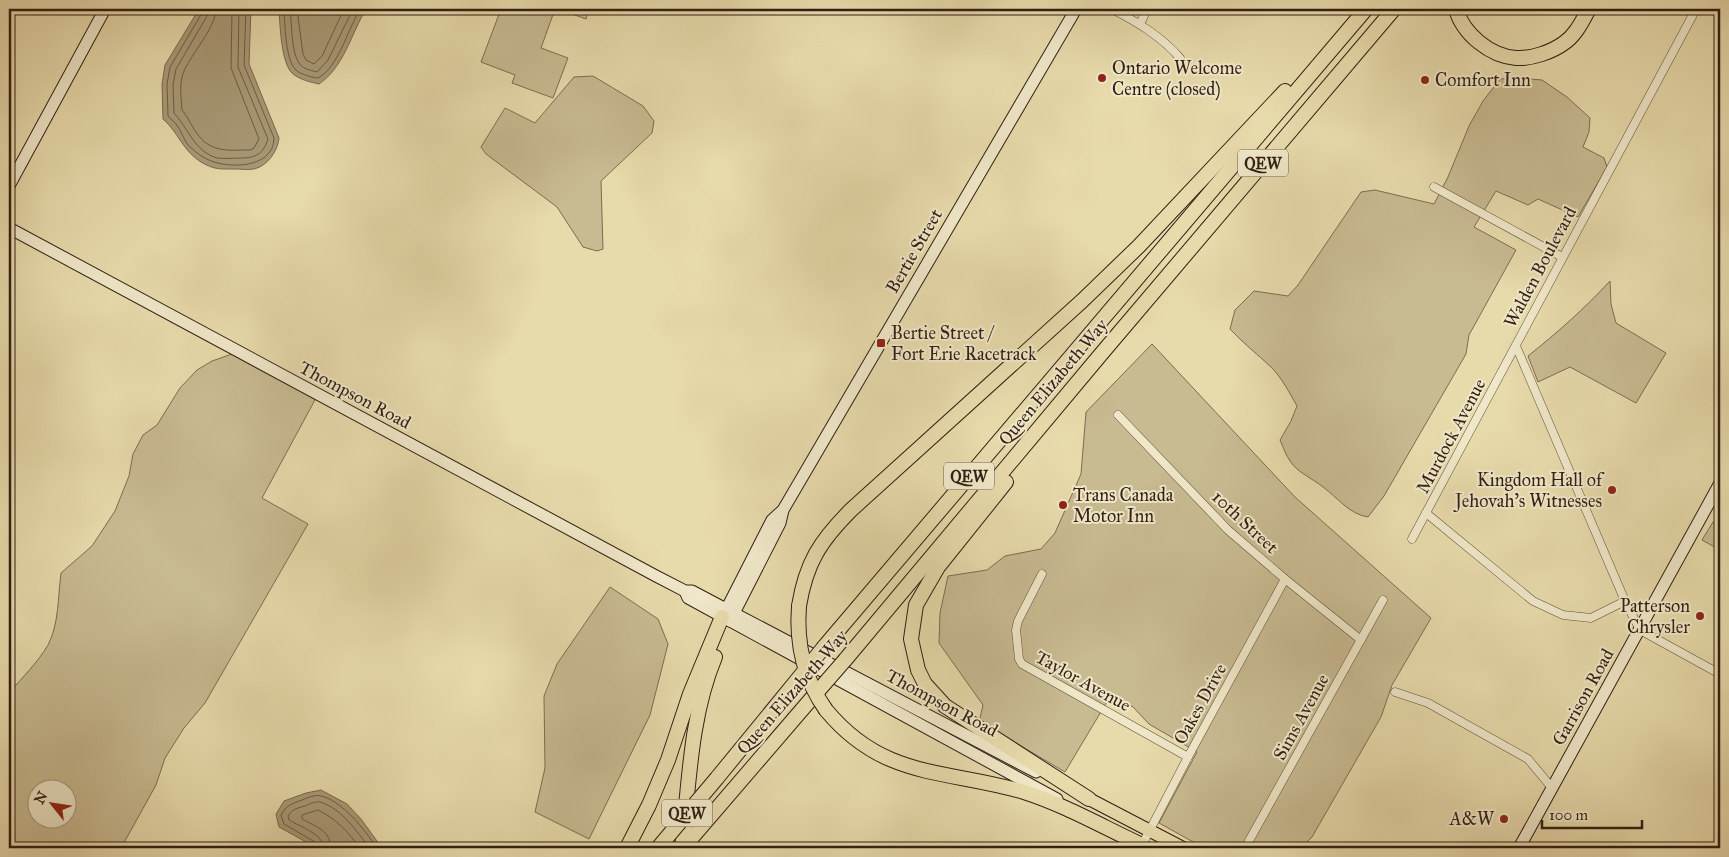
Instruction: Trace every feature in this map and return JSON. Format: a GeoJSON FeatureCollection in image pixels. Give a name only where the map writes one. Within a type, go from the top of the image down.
{"type":"FeatureCollection","features":[{"type":"Feature","properties":{"kind":"highway"},"geometry":{"type":"LineString","coordinates":[[1145,846],[1046,800],[1024,792],[916,769],[883,758],[844,730],[826,710],[816,695],[805,669],[798,634],[799,606],[803,584],[819,546],[833,528],[1082,301],[1139,246],[1294,81],[1366,9]]}},
{"type":"Feature","properties":{"kind":"highway","name":"Queen Elizabeth Way"},"geometry":{"type":"LineString","coordinates":[[658,848],[824,647],[1366,9]]}},
{"type":"Feature","properties":{"kind":"highway","name":"Queen Elizabeth Way"},"geometry":{"type":"LineString","coordinates":[[682,848],[845,660],[1394,9]]}},
{"type":"Feature","properties":{"kind":"highway"},"geometry":{"type":"LineString","coordinates":[[1456,9],[1467,30],[1484,46],[1501,55],[1517,58],[1535,56],[1564,44],[1575,32],[1586,12]]}},
{"type":"Feature","properties":{"kind":"highway"},"geometry":{"type":"LineString","coordinates":[[1089,799],[945,706],[925,684],[918,670],[911,639],[916,604],[938,567],[1064,408],[1102,353]]}},
{"type":"Feature","properties":{"kind":"highway"},"geometry":{"type":"LineString","coordinates":[[627,848],[650,805],[668,760],[690,694],[728,615]]}},
{"type":"Feature","properties":{"kind":"highway"},"geometry":{"type":"LineString","coordinates":[[682,848],[695,732],[701,701],[728,615]]}},
{"type":"Feature","properties":{"kind":"main road"},"geometry":{"type":"LineString","coordinates":[[9,186],[105,9]]}},
{"type":"Feature","properties":{"kind":"main road","name":"Bertie Street"},"geometry":{"type":"LineString","coordinates":[[728,615],[772,520],[783,510],[1076,9]]}},
{"type":"Feature","properties":{"kind":"main road","name":"Thompson Road"},"geometry":{"type":"LineString","coordinates":[[9,228],[685,591],[688,598],[728,615],[1183,848]]}},
{"type":"Feature","properties":{"kind":"main road","name":"Garrison Road"},"geometry":{"type":"LineString","coordinates":[[1519,848],[1720,483]]}},
{"type":"Feature","properties":{"kind":"main road","name":"Thompson Road"},"geometry":{"type":"LineString","coordinates":[[728,615],[1145,846]]}},
{"type":"Feature","properties":{"kind":"street"},"geometry":{"type":"LineString","coordinates":[[1112,9],[1140,24],[1172,49],[1180,58]]}},
{"type":"Feature","properties":{"kind":"street"},"geometry":{"type":"LineString","coordinates":[[1140,24],[1147,9]]}},
{"type":"Feature","properties":{"kind":"street","name":"Walden Boulevard"},"geometry":{"type":"LineString","coordinates":[[1640,630],[1625,601],[1516,346],[1696,9]]}},
{"type":"Feature","properties":{"kind":"street"},"geometry":{"type":"LineString","coordinates":[[1434,187],[1562,257]]}},
{"type":"Feature","properties":{"kind":"street","name":"Murdock Avenue"},"geometry":{"type":"LineString","coordinates":[[1412,539],[1516,346]]}},
{"type":"Feature","properties":{"kind":"street","name":"10th Street"},"geometry":{"type":"LineString","coordinates":[[1118,415],[1228,530],[1361,640]]}},
{"type":"Feature","properties":{"kind":"street"},"geometry":{"type":"LineString","coordinates":[[1426,513],[1533,601],[1564,615],[1591,618],[1625,601]]}},
{"type":"Feature","properties":{"kind":"street","name":"Taylor Avenue"},"geometry":{"type":"LineString","coordinates":[[1042,574],[1018,621],[1016,630],[1019,659],[1022,664],[1188,757]]}},
{"type":"Feature","properties":{"kind":"street","name":"Oakes Drive"},"geometry":{"type":"LineString","coordinates":[[1145,846],[1150,830],[1188,757],[1286,579]]}},
{"type":"Feature","properties":{"kind":"street","name":"Sims Avenue"},"geometry":{"type":"LineString","coordinates":[[1245,848],[1383,600]]}},
{"type":"Feature","properties":{"kind":"street"},"geometry":{"type":"LineString","coordinates":[[1640,630],[1720,674]]}},
{"type":"Feature","properties":{"kind":"street"},"geometry":{"type":"LineString","coordinates":[[1394,692],[1430,704],[1528,759],[1552,788]]}},
{"type":"Feature","properties":{"kind":"shaded area"},"geometry":{"type":"Polygon","coordinates":[[[501,9],[555,9],[541,48],[568,58],[553,98],[512,83],[515,75],[481,62],[501,9]]]}},
{"type":"Feature","properties":{"kind":"shaded area"},"geometry":{"type":"Polygon","coordinates":[[[558,9],[589,9],[586,19],[558,9]]]}},
{"type":"Feature","properties":{"kind":"shaded area"},"geometry":{"type":"Polygon","coordinates":[[[593,76],[643,106],[654,121],[652,133],[601,181],[603,249],[597,251],[583,247],[557,207],[486,154],[481,147],[505,108],[535,123],[574,77],[593,76]]]}},
{"type":"Feature","properties":{"kind":"shaded area"},"geometry":{"type":"Polygon","coordinates":[[[1500,79],[1542,80],[1567,97],[1590,118],[1589,132],[1583,147],[1604,158],[1607,167],[1578,217],[1538,199],[1528,205],[1496,191],[1474,227],[1516,250],[1469,335],[1466,354],[1384,496],[1368,517],[1355,513],[1301,472],[1289,459],[1280,440],[1297,406],[1275,371],[1230,329],[1235,310],[1254,291],[1288,296],[1298,285],[1361,192],[1375,190],[1434,204],[1448,177],[1469,126],[1483,101],[1500,79]]]}},
{"type":"Feature","properties":{"kind":"shaded area"},"geometry":{"type":"Polygon","coordinates":[[[1610,281],[1611,304],[1616,323],[1666,353],[1636,403],[1570,367],[1538,382],[1528,356],[1570,320],[1610,281]]]}},
{"type":"Feature","properties":{"kind":"shaded area"},"geometry":{"type":"Polygon","coordinates":[[[1152,344],[1295,497],[1431,618],[1392,685],[1381,717],[1312,837],[1301,848],[1204,848],[1159,823],[1197,752],[1149,724],[1133,707],[1111,695],[1065,772],[989,727],[980,718],[983,705],[939,643],[940,613],[948,576],[987,570],[1005,556],[1041,549],[1055,533],[1081,474],[1086,412],[1152,344]]]}},
{"type":"Feature","properties":{"kind":"shaded area"},"geometry":{"type":"Polygon","coordinates":[[[232,354],[316,398],[262,498],[308,524],[205,703],[184,728],[165,758],[156,785],[121,848],[9,848],[9,693],[35,664],[52,637],[61,573],[92,546],[115,511],[129,476],[133,454],[143,435],[157,425],[180,388],[197,370],[212,361],[232,354]]]}},
{"type":"Feature","properties":{"kind":"shaded area"},"geometry":{"type":"Polygon","coordinates":[[[1713,522],[1720,526],[1720,550],[1702,540],[1713,522]]]}},
{"type":"Feature","properties":{"kind":"shaded area"},"geometry":{"type":"Polygon","coordinates":[[[610,587],[658,619],[668,644],[650,715],[589,839],[535,812],[545,768],[544,696],[557,664],[610,587]]]}},
{"type":"Feature","properties":{"kind":"water"},"geometry":{"type":"Polygon","coordinates":[[[199,9],[251,9],[249,64],[279,138],[277,147],[268,161],[254,169],[222,169],[206,165],[189,152],[163,119],[162,84],[165,65],[199,9]]]}},
{"type":"Feature","properties":{"kind":"water"},"geometry":{"type":"Polygon","coordinates":[[[279,9],[366,9],[335,69],[319,84],[299,78],[289,69],[282,44],[279,9]]]}},
{"type":"Feature","properties":{"kind":"water"},"geometry":{"type":"Polygon","coordinates":[[[321,790],[347,804],[361,819],[382,848],[317,848],[279,827],[276,814],[284,801],[321,790]]]}},
{"type":"Feature","properties":{"kind":"place","name":"Ontario Welcome Centre (closed)"},"geometry":{"type":"Point","coordinates":[1102,78]}},
{"type":"Feature","properties":{"kind":"place","name":"Comfort Inn"},"geometry":{"type":"Point","coordinates":[1425,80]}},
{"type":"Feature","properties":{"kind":"place","name":"Bertie Street / Fort Erie Racetrack"},"geometry":{"type":"Point","coordinates":[881,343]}},
{"type":"Feature","properties":{"kind":"place","name":"Kingdom Hall of Jehovah's Witnesses"},"geometry":{"type":"Point","coordinates":[1612,490]}},
{"type":"Feature","properties":{"kind":"place","name":"Trans Canada Motor Inn"},"geometry":{"type":"Point","coordinates":[1063,505]}},
{"type":"Feature","properties":{"kind":"place","name":"Patterson Chrysler"},"geometry":{"type":"Point","coordinates":[1700,616]}},
{"type":"Feature","properties":{"kind":"place","name":"A&W"},"geometry":{"type":"Point","coordinates":[1504,819]}}]}
